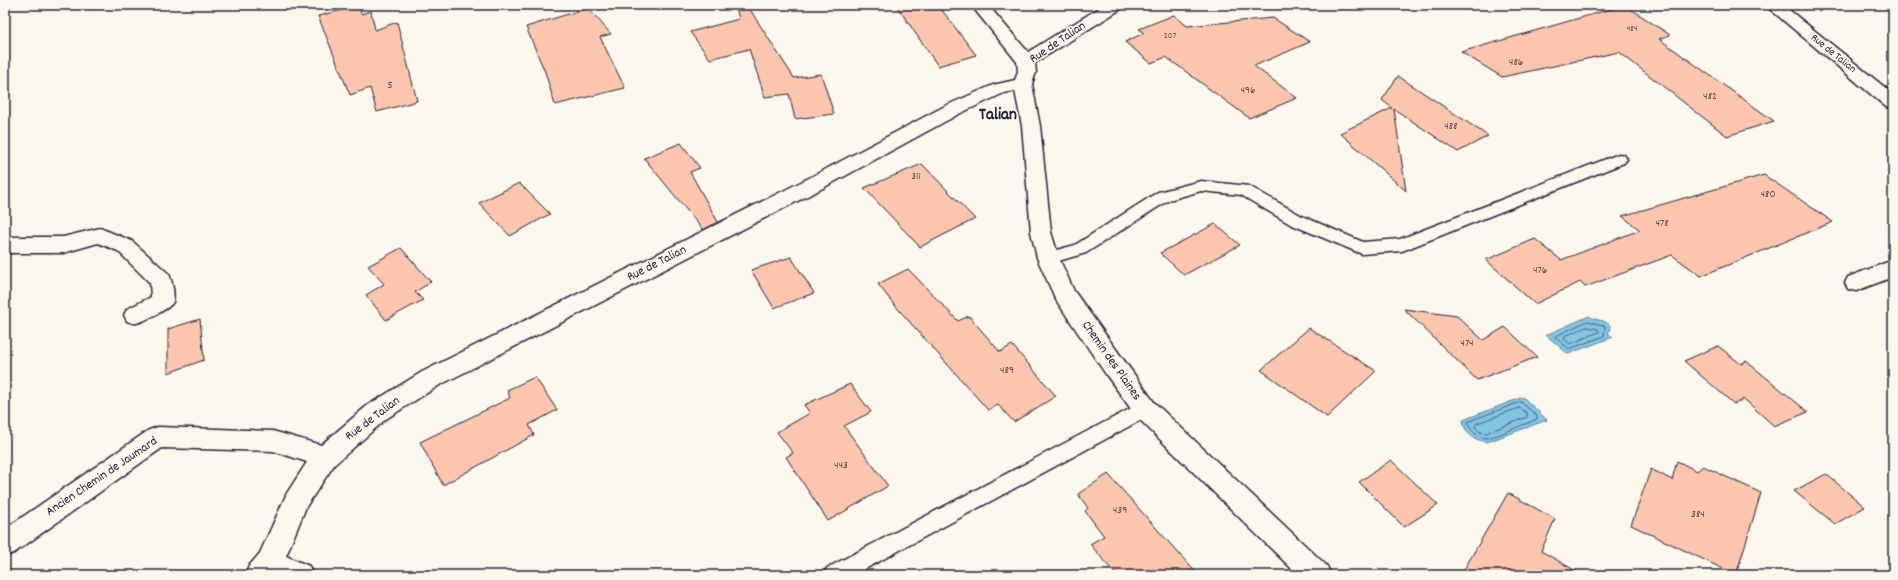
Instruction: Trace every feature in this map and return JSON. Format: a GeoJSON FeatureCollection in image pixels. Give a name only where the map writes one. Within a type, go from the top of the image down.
{"type":"FeatureCollection","features":[{"type":"Feature","properties":{"kind":"street"},"geometry":{"type":"LineString","coordinates":[[979,5],[1026,62]]}},
{"type":"Feature","properties":{"kind":"street","name":"Rue de Talian"},"geometry":{"type":"LineString","coordinates":[[299,575],[264,568],[296,501],[325,457],[377,412],[430,379],[816,183],[952,110],[999,89],[1023,84],[1027,72],[1026,62],[1115,5]]}},
{"type":"Feature","properties":{"kind":"street","name":"Rue de Talian"},"geometry":{"type":"LineString","coordinates":[[1773,5],[1893,102]]}},
{"type":"Feature","properties":{"kind":"street","name":"Chemin des Plaines"},"geometry":{"type":"LineString","coordinates":[[1023,84],[1032,126],[1041,232],[1048,258],[1064,294],[1113,366],[1145,409],[1317,575]]}},
{"type":"Feature","properties":{"kind":"street"},"geometry":{"type":"LineString","coordinates":[[1875,88],[1893,96]]}},
{"type":"Feature","properties":{"kind":"street"},"geometry":{"type":"LineString","coordinates":[[5,245],[63,245],[100,234],[125,246],[161,280],[162,301],[135,315]]}},
{"type":"Feature","properties":{"kind":"street"},"geometry":{"type":"LineString","coordinates":[[1856,283],[1893,268]]}},
{"type":"Feature","properties":{"kind":"street","name":"Ancien Chemin de Jaumard"},"geometry":{"type":"LineString","coordinates":[[5,544],[158,437],[273,441],[325,457]]}},
{"type":"Feature","properties":{"kind":"lane"},"geometry":{"type":"LineString","coordinates":[[1048,258],[1080,249],[1164,196],[1201,186],[1244,190],[1296,220],[1362,248],[1402,245],[1619,159]]}},
{"type":"Feature","properties":{"kind":"lane"},"geometry":{"type":"LineString","coordinates":[[834,575],[1145,409]]}},
{"type":"Feature","properties":{"kind":"water"},"geometry":{"type":"Polygon","coordinates":[[[1589,316],[1608,323],[1611,329],[1608,333],[1613,337],[1568,354],[1546,335],[1589,316]]]}},
{"type":"Feature","properties":{"kind":"water"},"geometry":{"type":"Polygon","coordinates":[[[1523,397],[1547,420],[1487,442],[1470,436],[1465,429],[1463,420],[1523,397]]]}},
{"type":"Feature","properties":{"kind":"building"},"geometry":{"type":"Polygon","coordinates":[[[747,5],[794,78],[821,74],[834,114],[795,119],[789,94],[765,97],[749,49],[710,59],[690,32],[739,19],[736,8],[747,5]]]}},
{"type":"Feature","properties":{"kind":"building"},"geometry":{"type":"Polygon","coordinates":[[[896,5],[938,5],[976,55],[938,66],[896,5]]]}},
{"type":"Feature","properties":{"kind":"building"},"geometry":{"type":"Polygon","coordinates":[[[1625,5],[1670,35],[1659,39],[1774,121],[1727,136],[1619,52],[1502,77],[1461,52],[1625,5]]]}},
{"type":"Feature","properties":{"kind":"building"},"geometry":{"type":"Polygon","coordinates":[[[359,6],[361,14],[371,11],[375,30],[397,22],[417,101],[377,112],[370,88],[350,95],[318,16],[359,6]]]}},
{"type":"Feature","properties":{"kind":"building"},"geometry":{"type":"Polygon","coordinates":[[[588,8],[611,34],[600,37],[625,88],[555,105],[545,72],[526,27],[588,8]]]}},
{"type":"Feature","properties":{"kind":"building"},"geometry":{"type":"Polygon","coordinates":[[[1174,15],[1187,26],[1273,18],[1310,42],[1254,66],[1297,98],[1249,118],[1166,57],[1151,63],[1125,42],[1144,33],[1139,29],[1174,15]]]}},
{"type":"Feature","properties":{"kind":"building"},"geometry":{"type":"Polygon","coordinates":[[[1398,76],[1488,136],[1458,152],[1394,109],[1406,191],[1340,133],[1392,108],[1382,100],[1398,76]]]}},
{"type":"Feature","properties":{"kind":"building"},"geometry":{"type":"Polygon","coordinates":[[[681,143],[700,168],[690,172],[718,222],[703,230],[644,158],[681,143]]]}},
{"type":"Feature","properties":{"kind":"building"},"geometry":{"type":"Polygon","coordinates":[[[922,164],[975,219],[920,247],[864,188],[922,164]]]}},
{"type":"Feature","properties":{"kind":"building"},"geometry":{"type":"Polygon","coordinates":[[[1764,175],[1833,222],[1701,276],[1672,255],[1585,287],[1580,282],[1535,304],[1486,260],[1535,239],[1561,260],[1640,230],[1622,216],[1764,175]]]}},
{"type":"Feature","properties":{"kind":"building"},"geometry":{"type":"Polygon","coordinates":[[[519,183],[550,214],[510,236],[479,203],[519,183]]]}},
{"type":"Feature","properties":{"kind":"building"},"geometry":{"type":"Polygon","coordinates":[[[1215,224],[1240,245],[1184,275],[1160,253],[1215,224]]]}},
{"type":"Feature","properties":{"kind":"building"},"geometry":{"type":"Polygon","coordinates":[[[401,248],[431,282],[415,292],[423,300],[386,320],[366,295],[384,284],[368,266],[401,248]]]}},
{"type":"Feature","properties":{"kind":"building"},"geometry":{"type":"Polygon","coordinates":[[[791,257],[814,293],[774,308],[751,270],[791,257]]]}},
{"type":"Feature","properties":{"kind":"building"},"geometry":{"type":"Polygon","coordinates":[[[908,269],[958,321],[969,316],[1000,352],[1012,345],[1056,396],[1014,422],[998,405],[988,410],[892,302],[878,284],[908,269]]]}},
{"type":"Feature","properties":{"kind":"building"},"geometry":{"type":"Polygon","coordinates":[[[1404,309],[1457,316],[1483,340],[1505,327],[1537,357],[1477,380],[1404,309]]]}},
{"type":"Feature","properties":{"kind":"building"},"geometry":{"type":"Polygon","coordinates":[[[200,319],[204,360],[168,373],[168,329],[200,319]]]}},
{"type":"Feature","properties":{"kind":"building"},"geometry":{"type":"Polygon","coordinates":[[[1309,328],[1376,371],[1327,417],[1261,370],[1309,328]]]}},
{"type":"Feature","properties":{"kind":"building"},"geometry":{"type":"Polygon","coordinates":[[[1718,346],[1741,364],[1746,361],[1808,412],[1774,426],[1744,399],[1734,404],[1684,361],[1718,346]]]}},
{"type":"Feature","properties":{"kind":"building"},"geometry":{"type":"Polygon","coordinates":[[[535,377],[557,410],[529,425],[534,435],[443,485],[420,442],[510,398],[507,390],[535,377]]]}},
{"type":"Feature","properties":{"kind":"building"},"geometry":{"type":"Polygon","coordinates":[[[850,384],[871,412],[844,426],[888,486],[828,521],[786,457],[793,453],[777,432],[810,413],[804,405],[850,384]]]}},
{"type":"Feature","properties":{"kind":"building"},"geometry":{"type":"Polygon","coordinates":[[[1391,460],[1438,505],[1404,527],[1359,482],[1391,460]]]}},
{"type":"Feature","properties":{"kind":"building"},"geometry":{"type":"Polygon","coordinates":[[[1677,461],[1697,471],[1703,466],[1761,493],[1736,575],[1631,525],[1651,469],[1672,480],[1677,461]]]}},
{"type":"Feature","properties":{"kind":"building"},"geometry":{"type":"Polygon","coordinates":[[[1108,474],[1198,575],[1116,575],[1090,544],[1104,536],[1085,511],[1088,508],[1078,494],[1108,474]]]}},
{"type":"Feature","properties":{"kind":"building"},"geometry":{"type":"Polygon","coordinates":[[[1826,474],[1865,507],[1835,524],[1794,491],[1826,474]]]}},
{"type":"Feature","properties":{"kind":"building"},"geometry":{"type":"Polygon","coordinates":[[[1508,493],[1555,519],[1541,551],[1583,575],[1461,575],[1508,493]]]}},
{"type":"Feature","properties":{"kind":"district","name":"Talian"},"geometry":{"type":"Point","coordinates":[998,116]}}]}
